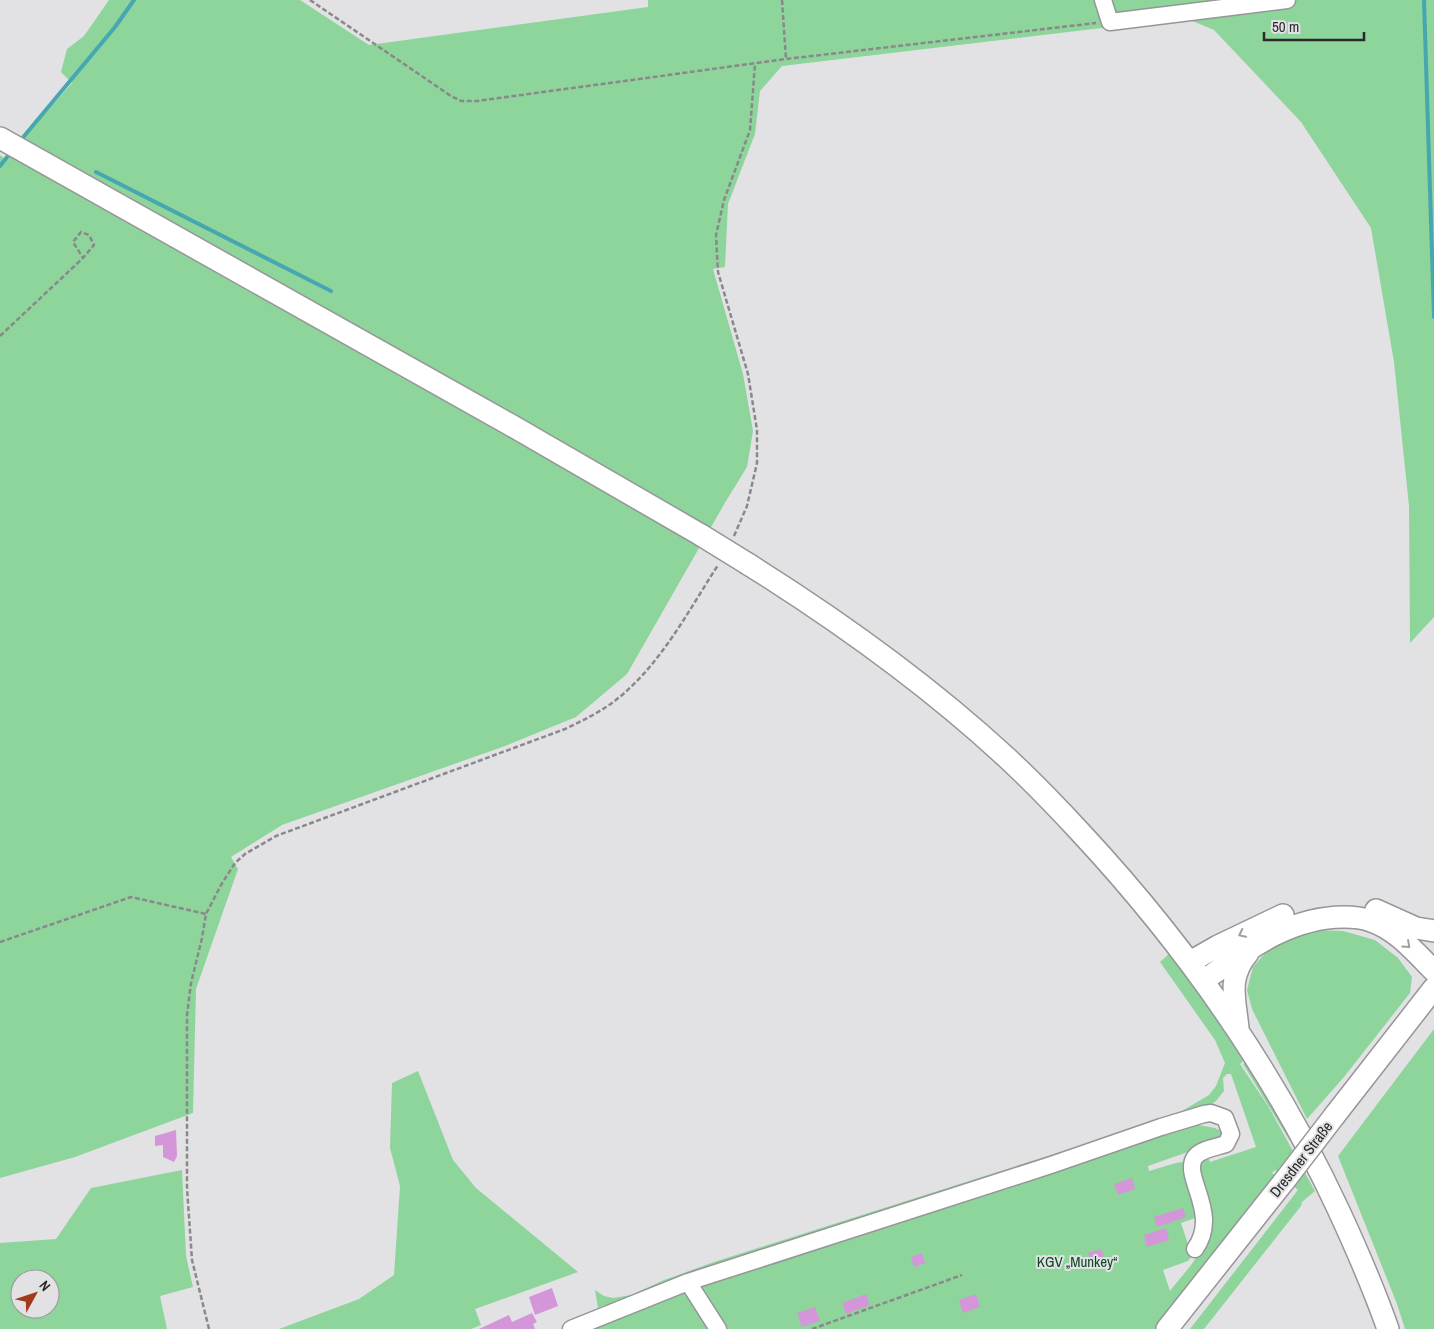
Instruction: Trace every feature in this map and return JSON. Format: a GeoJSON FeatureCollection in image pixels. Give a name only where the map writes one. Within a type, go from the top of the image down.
{"type":"FeatureCollection","features":[{"type":"Feature","properties":{"kind":"main road"},"geometry":{"type":"LineString","coordinates":[[0,138],[500,419],[701,535],[794,593],[851,633],[914,680],[1007,758],[1115,870],[1169,934],[1238,1031],[1291,1115],[1320,1170],[1356,1247],[1388,1329]]}},
{"type":"Feature","properties":{"kind":"main road"},"geometry":{"type":"LineString","coordinates":[[1190,962],[1275,918],[1296,910],[1342,902],[1364,904],[1425,929],[1434,945]]}},
{"type":"Feature","properties":{"kind":"main road"},"geometry":{"type":"LineString","coordinates":[[1203,981],[1253,946],[1280,931],[1300,923],[1331,917],[1353,917],[1371,921],[1394,933],[1434,971]]}},
{"type":"Feature","properties":{"kind":"main road"},"geometry":{"type":"LineString","coordinates":[[1238,1031],[1234,996],[1235,977],[1240,962],[1253,946]]}},
{"type":"Feature","properties":{"kind":"main road","name":"Dresdner Straße"},"geometry":{"type":"LineString","coordinates":[[1167,1329],[1434,988]]}},
{"type":"Feature","properties":{"kind":"street"},"geometry":{"type":"LineString","coordinates":[[1103,0],[1110,22],[1287,0]]}},
{"type":"Feature","properties":{"kind":"street"},"geometry":{"type":"LineString","coordinates":[[571,1329],[688,1282],[1052,1165],[1194,1116],[1212,1114],[1225,1118],[1231,1134],[1226,1144],[1199,1153],[1194,1158],[1192,1174],[1202,1202],[1204,1221],[1203,1235],[1195,1249]]}},
{"type":"Feature","properties":{"kind":"street"},"geometry":{"type":"LineString","coordinates":[[688,1282],[718,1329]]}},
{"type":"Feature","properties":{"kind":"path"},"geometry":{"type":"LineString","coordinates":[[310,0],[461,101],[503,98],[786,59],[1110,22]]}},
{"type":"Feature","properties":{"kind":"path"},"geometry":{"type":"LineString","coordinates":[[782,0],[786,59]]}},
{"type":"Feature","properties":{"kind":"path"},"geometry":{"type":"LineString","coordinates":[[755,64],[750,130],[724,200],[716,235],[718,272],[748,374],[757,430],[757,463]]}},
{"type":"Feature","properties":{"kind":"path"},"geometry":{"type":"LineString","coordinates":[[0,336],[83,258],[94,245],[89,235],[80,232],[73,242],[83,258]]}},
{"type":"Feature","properties":{"kind":"path"},"geometry":{"type":"LineString","coordinates":[[209,1329],[192,1260],[186,1188],[187,1015],[191,983],[206,914],[221,885],[235,864],[245,854],[276,836],[565,729],[592,716],[627,691],[642,675],[670,638]]}},
{"type":"Feature","properties":{"kind":"path"},"geometry":{"type":"LineString","coordinates":[[0,942],[131,897],[206,914]]}},
{"type":"Feature","properties":{"kind":"path"},"geometry":{"type":"LineString","coordinates":[[812,1329],[962,1275]]}},
{"type":"Feature","properties":{"kind":"green space"},"geometry":{"type":"Polygon","coordinates":[[[109,0],[300,0],[369,45],[648,7],[648,0],[1434,0],[1434,617],[1410,643],[1409,506],[1394,362],[1371,228],[1301,122],[1214,30],[1185,18],[782,66],[760,91],[755,134],[728,204],[725,267],[713,269],[743,374],[753,431],[747,467],[627,674],[576,717],[505,746],[282,825],[231,857],[238,869],[196,989],[193,1113],[75,1157],[0,1178],[0,155],[5,159],[72,83],[61,72],[67,49],[84,36],[109,0]]]}},
{"type":"Feature","properties":{"kind":"green space"},"geometry":{"type":"Polygon","coordinates":[[[1315,930],[1343,931],[1375,940],[1398,958],[1412,977],[1410,993],[1344,1077],[1307,1119],[1252,1009],[1247,990],[1253,967],[1267,951],[1285,938],[1315,930]]]}},
{"type":"Feature","properties":{"kind":"green space","name":"KGV „Munkey“"},"geometry":{"type":"Polygon","coordinates":[[[1169,954],[1245,1059],[1240,1064],[1268,1106],[1315,1191],[1302,1202],[1301,1206],[1204,1329],[1190,1329],[1298,1190],[1275,1170],[1272,1173],[1276,1176],[1157,1329],[722,1329],[698,1289],[697,1284],[1053,1168],[1163,1130],[1193,1124],[1215,1128],[1221,1131],[1221,1139],[1219,1141],[1148,1166],[1149,1171],[1183,1162],[1201,1210],[1198,1217],[1181,1223],[1192,1256],[1188,1261],[1163,1270],[1170,1291],[1196,1258],[1206,1236],[1207,1215],[1196,1180],[1196,1164],[1207,1153],[1210,1162],[1256,1147],[1231,1074],[1227,1074],[1223,1078],[1224,1091],[1216,1101],[1210,1106],[1186,1116],[685,1279],[607,1312],[605,1305],[598,1308],[595,1290],[604,1296],[613,1298],[631,1295],[664,1280],[714,1262],[1101,1139],[1182,1111],[1209,1095],[1216,1086],[1225,1063],[1215,1040],[1160,962],[1169,954]]]}},
{"type":"Feature","properties":{"kind":"green space"},"geometry":{"type":"Polygon","coordinates":[[[1434,1029],[1434,1329],[1405,1329],[1397,1304],[1338,1156],[1434,1029]]]}},
{"type":"Feature","properties":{"kind":"green space"},"geometry":{"type":"Polygon","coordinates":[[[1246,1061],[1293,1139],[1290,1141],[1243,1064],[1246,1061]]]}},
{"type":"Feature","properties":{"kind":"green space"},"geometry":{"type":"Polygon","coordinates":[[[418,1071],[453,1160],[476,1188],[578,1272],[475,1309],[481,1325],[471,1329],[279,1329],[359,1299],[394,1275],[400,1186],[390,1148],[392,1083],[418,1071]]]}},
{"type":"Feature","properties":{"kind":"green space"},"geometry":{"type":"Polygon","coordinates":[[[182,1170],[186,1256],[193,1287],[160,1296],[167,1329],[0,1329],[0,1243],[56,1239],[91,1188],[182,1170]]]}},
{"type":"Feature","properties":{"kind":"green space"},"geometry":{"type":"Polygon","coordinates":[[[682,1288],[713,1329],[581,1329],[682,1288]]]}},
{"type":"Feature","properties":{"kind":"building"},"geometry":{"type":"Polygon","coordinates":[[[176,1130],[177,1156],[174,1162],[163,1157],[163,1145],[155,1146],[155,1136],[176,1130]]]}},
{"type":"Feature","properties":{"kind":"building"},"geometry":{"type":"Polygon","coordinates":[[[1132,1178],[1135,1189],[1118,1195],[1114,1184],[1132,1178]]]}},
{"type":"Feature","properties":{"kind":"building"},"geometry":{"type":"Polygon","coordinates":[[[1183,1208],[1186,1217],[1157,1227],[1154,1217],[1183,1208]]]}},
{"type":"Feature","properties":{"kind":"building"},"geometry":{"type":"Polygon","coordinates":[[[1166,1228],[1169,1240],[1147,1247],[1144,1235],[1166,1228]]]}},
{"type":"Feature","properties":{"kind":"building"},"geometry":{"type":"Polygon","coordinates":[[[1101,1249],[1106,1263],[1093,1267],[1088,1253],[1101,1249]]]}},
{"type":"Feature","properties":{"kind":"building"},"geometry":{"type":"Polygon","coordinates":[[[922,1253],[925,1263],[914,1267],[911,1257],[922,1253]]]}},
{"type":"Feature","properties":{"kind":"building"},"geometry":{"type":"Polygon","coordinates":[[[552,1288],[558,1306],[535,1315],[529,1297],[552,1288]]]}},
{"type":"Feature","properties":{"kind":"building"},"geometry":{"type":"Polygon","coordinates":[[[866,1294],[870,1305],[846,1314],[842,1303],[866,1294]]]}},
{"type":"Feature","properties":{"kind":"building"},"geometry":{"type":"Polygon","coordinates":[[[976,1294],[980,1307],[963,1313],[959,1300],[976,1294]]]}},
{"type":"Feature","properties":{"kind":"building"},"geometry":{"type":"Polygon","coordinates":[[[815,1307],[820,1321],[802,1327],[797,1313],[815,1307]]]}},
{"type":"Feature","properties":{"kind":"building"},"geometry":{"type":"Polygon","coordinates":[[[532,1313],[537,1322],[533,1324],[535,1329],[479,1329],[509,1315],[512,1322],[532,1313]]]}},
{"type":"Feature","properties":{"kind":"waterway"},"geometry":{"type":"LineString","coordinates":[[20,141],[115,27],[134,0]]}},
{"type":"Feature","properties":{"kind":"waterway"},"geometry":{"type":"LineString","coordinates":[[1424,0],[1434,317]]}},
{"type":"Feature","properties":{"kind":"waterway"},"geometry":{"type":"LineString","coordinates":[[0,166],[11,152]]}},
{"type":"Feature","properties":{"kind":"waterway"},"geometry":{"type":"LineString","coordinates":[[96,172],[331,291]]}}]}
